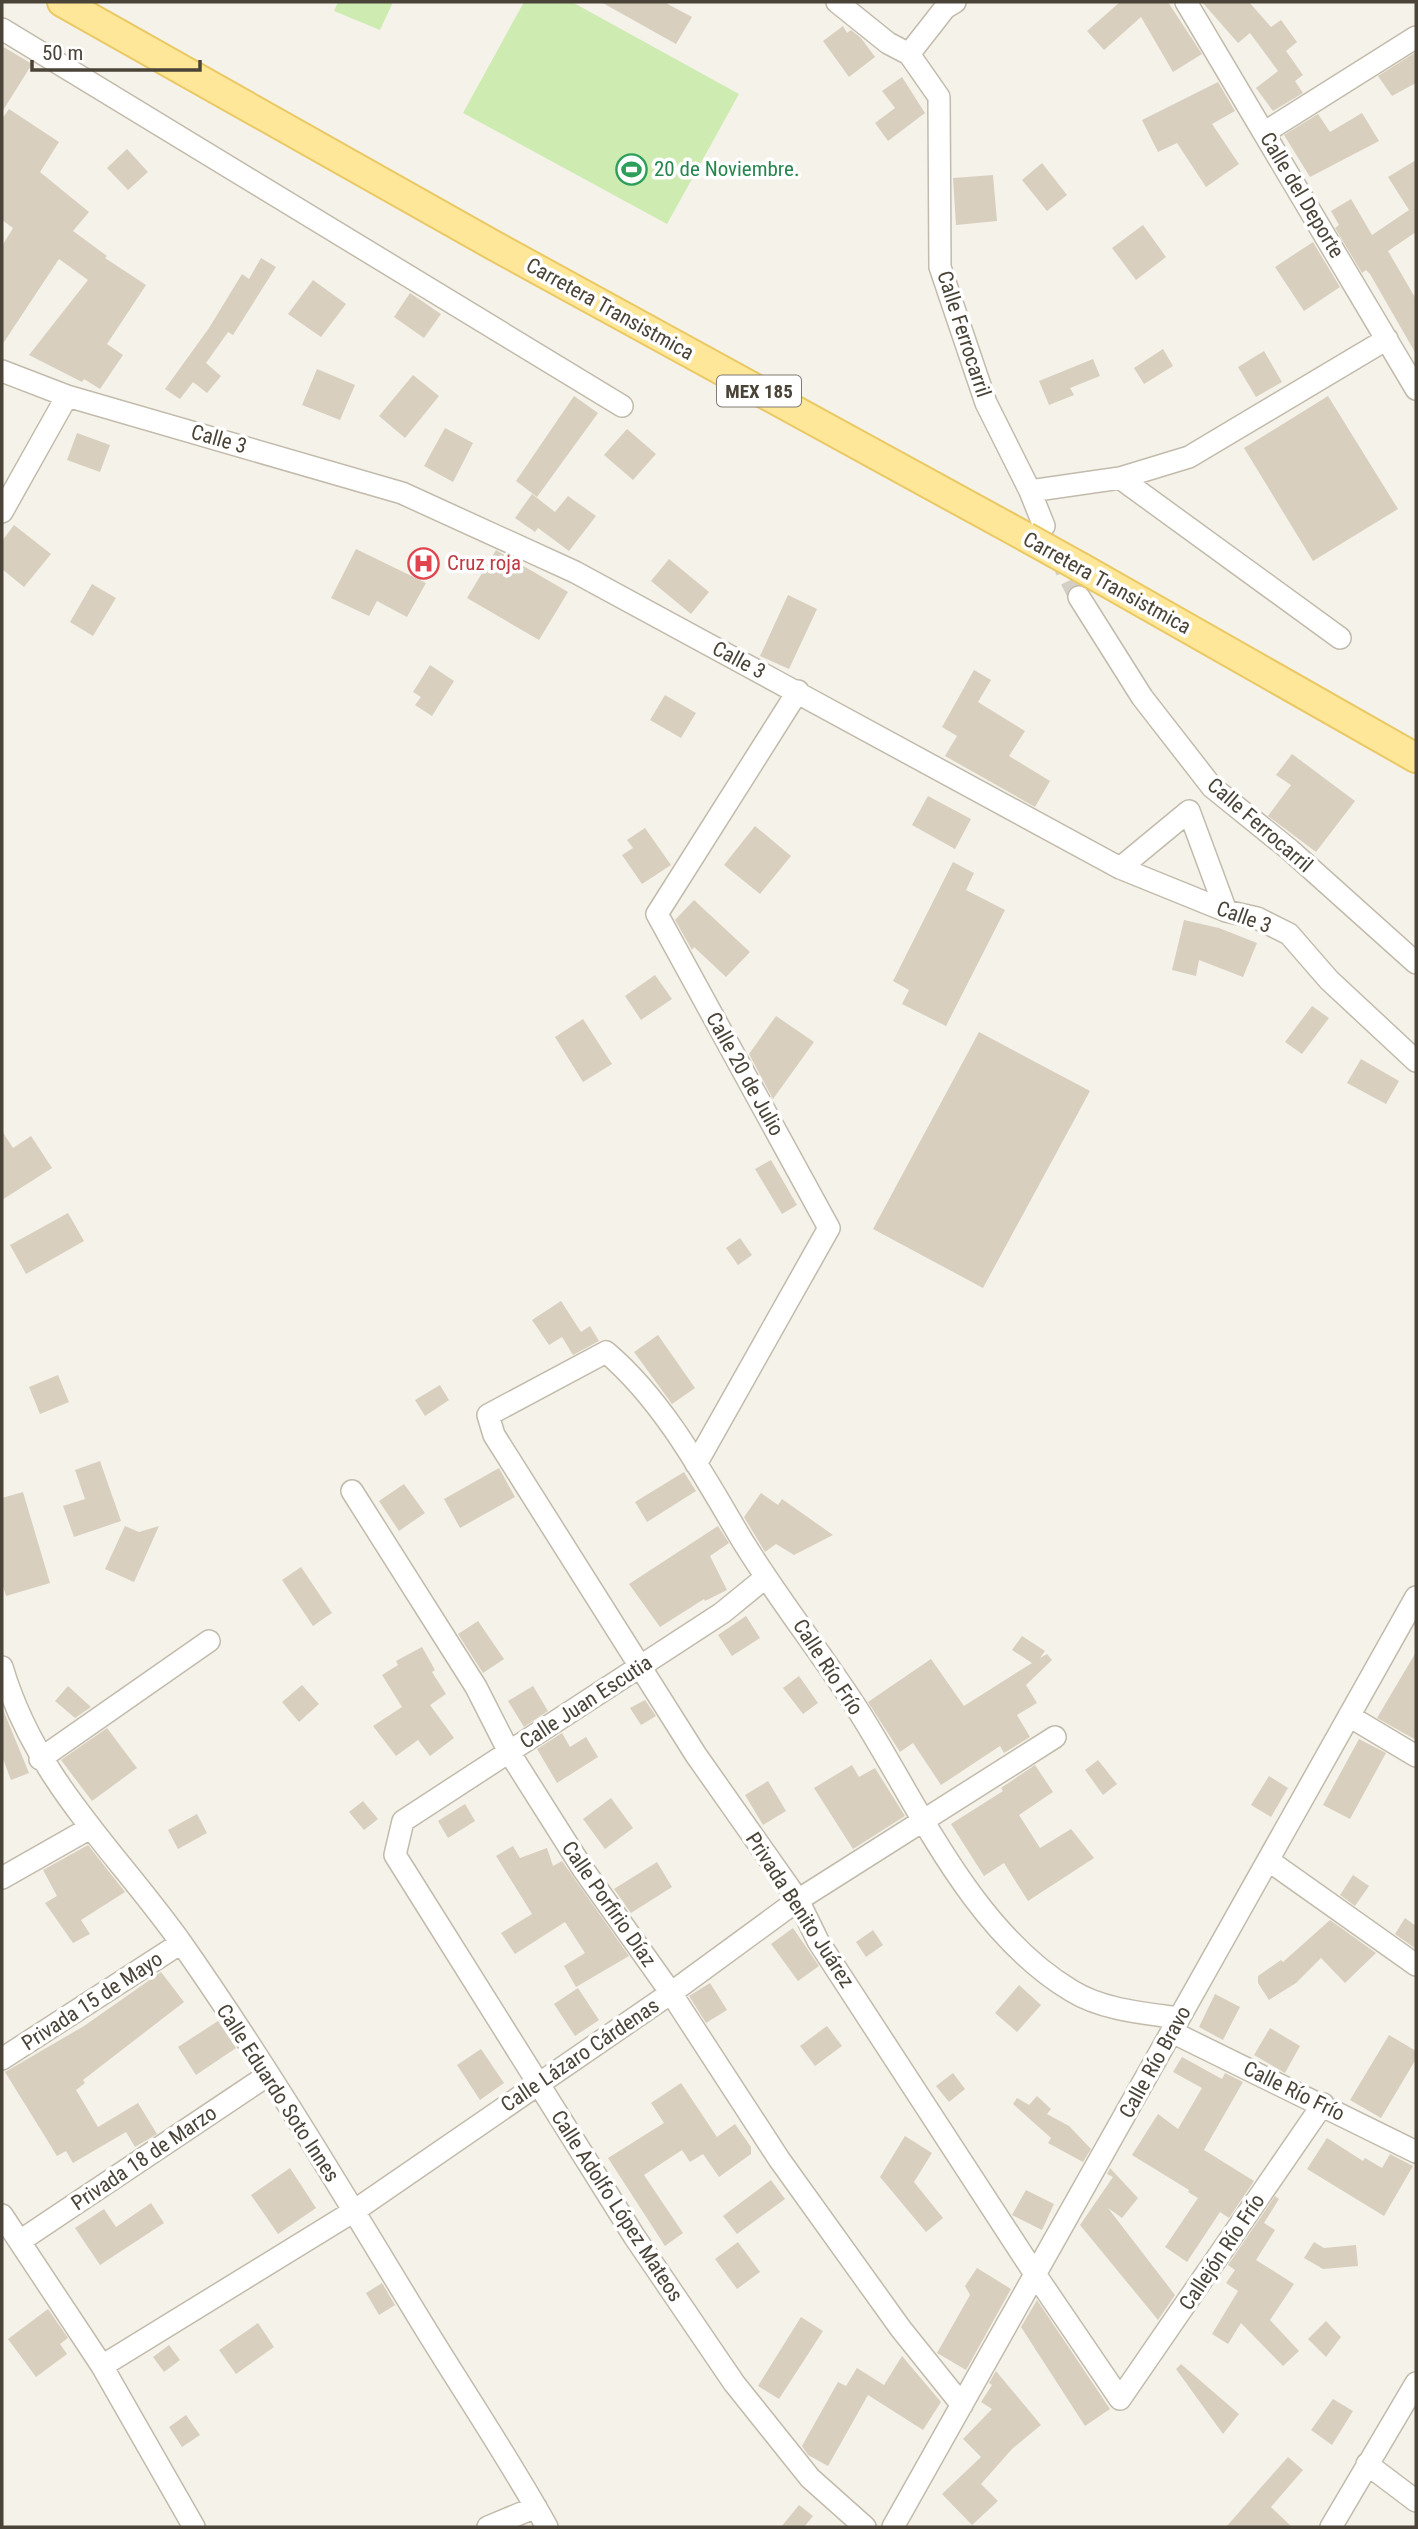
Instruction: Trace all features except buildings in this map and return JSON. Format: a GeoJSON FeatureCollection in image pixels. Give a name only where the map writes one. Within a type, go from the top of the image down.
{"type":"FeatureCollection","features":[{"type":"Feature","properties":{"kind":"main road","name":"Carretera Transistmica"},"geometry":{"type":"LineString","coordinates":[[62,2],[481,238],[1035,532],[1080,568],[1416,758]]}},
{"type":"Feature","properties":{"kind":"street"},"geometry":{"type":"LineString","coordinates":[[837,2],[888,43],[909,54],[945,8],[955,2]]}},
{"type":"Feature","properties":{"kind":"street","name":"Calle del Deporte"},"geometry":{"type":"LineString","coordinates":[[1186,2],[1387,339],[1413,375]]}},
{"type":"Feature","properties":{"kind":"street"},"geometry":{"type":"LineString","coordinates":[[2,29],[622,406]]}},
{"type":"Feature","properties":{"kind":"street"},"geometry":{"type":"LineString","coordinates":[[1265,132],[1416,37]]}},
{"type":"Feature","properties":{"kind":"street","name":"Calle Ferrocarril"},"geometry":{"type":"LineString","coordinates":[[909,54],[939,97],[940,267],[986,403],[1030,491],[1035,532]]}},
{"type":"Feature","properties":{"kind":"street"},"geometry":{"type":"LineString","coordinates":[[1030,491],[1120,478],[1189,457],[1387,339]]}},
{"type":"Feature","properties":{"kind":"street","name":"Calle 3"},"geometry":{"type":"LineString","coordinates":[[2,371],[67,396],[402,493],[575,572],[1120,867],[1226,911],[1257,918],[1289,934],[1329,980],[1416,1060]]}},
{"type":"Feature","properties":{"kind":"street"},"geometry":{"type":"LineString","coordinates":[[2,512],[67,396]]}},
{"type":"Feature","properties":{"kind":"street"},"geometry":{"type":"LineString","coordinates":[[1120,478],[1340,638]]}},
{"type":"Feature","properties":{"kind":"street","name":"Calle Ferrocarril"},"geometry":{"type":"LineString","coordinates":[[1079,597],[1142,697],[1212,787],[1290,850],[1416,963]]}},
{"type":"Feature","properties":{"kind":"street","name":"Calle 20 de Julio"},"geometry":{"type":"LineString","coordinates":[[696,1464],[829,1228],[657,914],[798,691]]}},
{"type":"Feature","properties":{"kind":"street"},"geometry":{"type":"LineString","coordinates":[[1120,867],[1189,811],[1212,787]]}},
{"type":"Feature","properties":{"kind":"street"},"geometry":{"type":"LineString","coordinates":[[1189,811],[1226,911]]}},
{"type":"Feature","properties":{"kind":"street","name":"Calle Río Frío"},"geometry":{"type":"LineString","coordinates":[[488,1415],[606,1352],[631,1373],[696,1464],[765,1578],[783,1599],[857,1709],[921,1822],[957,1874],[1021,1953],[1073,1992],[1175,2025],[1416,2151]]}},
{"type":"Feature","properties":{"kind":"street","name":"Privada Benito Juárez"},"geometry":{"type":"LineString","coordinates":[[488,1415],[494,1436],[696,1755],[798,1900],[818,1941],[1035,2274],[1121,2399]]}},
{"type":"Feature","properties":{"kind":"street","name":"Calle Porfirio Díaz"},"geometry":{"type":"LineString","coordinates":[[352,1491],[476,1687],[509,1752],[583,1869],[671,1993],[779,2159],[901,2329],[962,2405]]}},
{"type":"Feature","properties":{"kind":"street","name":"Calle Juan Escutia"},"geometry":{"type":"LineString","coordinates":[[403,1821],[722,1613],[765,1578]]}},
{"type":"Feature","properties":{"kind":"street","name":"Calle Río Bravo"},"geometry":{"type":"LineString","coordinates":[[893,2527],[1416,1597]]}},
{"type":"Feature","properties":{"kind":"street"},"geometry":{"type":"LineString","coordinates":[[40,1759],[209,1640]]}},
{"type":"Feature","properties":{"kind":"street","name":"Calle Eduardo Soto Innes"},"geometry":{"type":"LineString","coordinates":[[2,1667],[5,1692],[40,1759],[90,1828],[110,1849],[181,1943],[354,2211],[526,2517],[547,2527]]}},
{"type":"Feature","properties":{"kind":"street"},"geometry":{"type":"LineString","coordinates":[[1349,1717],[1416,1756]]}},
{"type":"Feature","properties":{"kind":"street","name":"Calle Lázaro Cárdenas"},"geometry":{"type":"LineString","coordinates":[[102,2366],[354,2211],[671,1993],[798,1900],[1055,1737]]}},
{"type":"Feature","properties":{"kind":"street","name":"Calle Adolfo López Mateos"},"geometry":{"type":"LineString","coordinates":[[403,1821],[395,1855],[455,1946],[635,2236],[734,2384],[810,2478],[865,2527]]}},
{"type":"Feature","properties":{"kind":"street"},"geometry":{"type":"LineString","coordinates":[[2,1878],[90,1828]]}},
{"type":"Feature","properties":{"kind":"street"},"geometry":{"type":"LineString","coordinates":[[1268,1860],[1416,1965]]}},
{"type":"Feature","properties":{"kind":"street","name":"Privada 15 de Mayo"},"geometry":{"type":"LineString","coordinates":[[2,2059],[181,1943]]}},
{"type":"Feature","properties":{"kind":"street","name":"Privada 18 de Marzo"},"geometry":{"type":"LineString","coordinates":[[20,2241],[268,2075]]}},
{"type":"Feature","properties":{"kind":"street","name":"Callejón Río Frío"},"geometry":{"type":"LineString","coordinates":[[1121,2399],[1323,2104]]}},
{"type":"Feature","properties":{"kind":"street"},"geometry":{"type":"LineString","coordinates":[[2,2215],[102,2366],[194,2527]]}},
{"type":"Feature","properties":{"kind":"street"},"geometry":{"type":"LineString","coordinates":[[1331,2527],[1416,2384]]}},
{"type":"Feature","properties":{"kind":"street"},"geometry":{"type":"LineString","coordinates":[[1367,2464],[1416,2501]]}},
{"type":"Feature","properties":{"kind":"street"},"geometry":{"type":"LineString","coordinates":[[488,2527],[526,2517]]}},
{"type":"Feature","properties":{"kind":"green space"},"geometry":{"type":"Polygon","coordinates":[[[338,2],[393,2],[380,30],[334,11],[338,2]]]}},
{"type":"Feature","properties":{"kind":"green space","name":"20 de Noviembre."},"geometry":{"type":"Polygon","coordinates":[[[524,2],[572,2],[739,94],[667,224],[463,113],[524,2]]]}},
{"type":"Feature","properties":{"kind":"tunnel"},"geometry":{"type":"LineString","coordinates":[[1057,552],[1079,597]]}},
{"type":"Feature","properties":{"kind":"place","name":"20 de Noviembre."},"geometry":{"type":"Point","coordinates":[631,169]}},
{"type":"Feature","properties":{"kind":"place","name":"Cruz roja"},"geometry":{"type":"Point","coordinates":[424,563]}}]}
